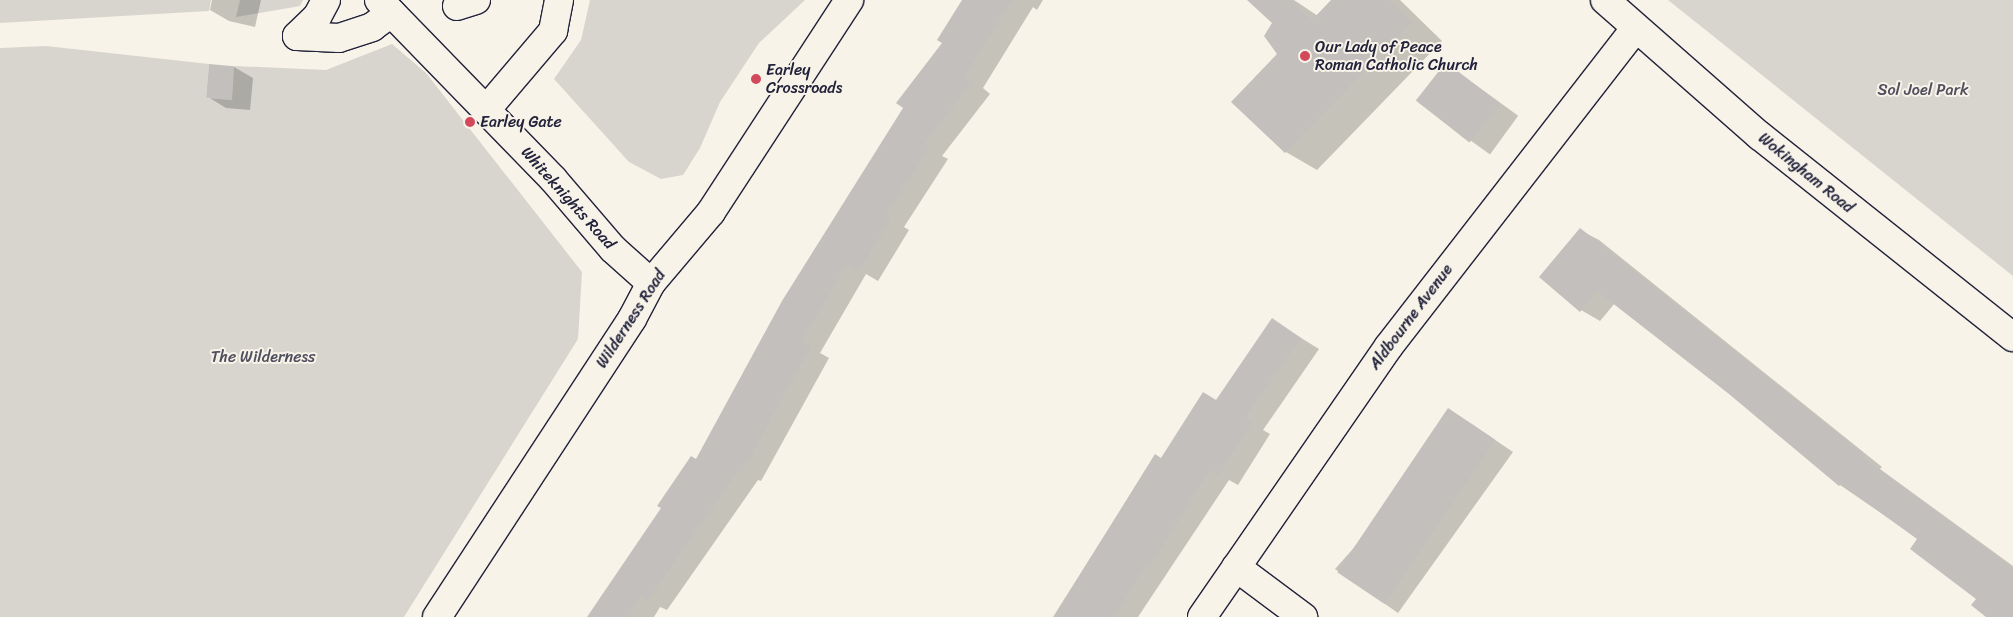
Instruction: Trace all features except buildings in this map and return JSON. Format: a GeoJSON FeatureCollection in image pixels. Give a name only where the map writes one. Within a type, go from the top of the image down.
{"type":"FeatureCollection","features":[{"type":"Feature","properties":{"kind":"street","name":"Whiteknights Road"},"geometry":{"type":"LineString","coordinates":[[326,0],[317,17],[297,36],[339,38],[372,27],[385,7],[553,179],[613,249],[651,283]]}},
{"type":"Feature","properties":{"kind":"street"},"geometry":{"type":"LineString","coordinates":[[486,110],[553,31],[559,0]]}},
{"type":"Feature","properties":{"kind":"street","name":"Wilderness Road"},"geometry":{"type":"LineString","coordinates":[[437,617],[632,319],[651,283],[711,212],[848,0]]}},
{"type":"Feature","properties":{"kind":"street","name":"Wokingham Road"},"geometry":{"type":"LineString","coordinates":[[1605,0],[1760,136],[2013,337]]}},
{"type":"Feature","properties":{"kind":"street","name":"Aldbourne Avenue"},"geometry":{"type":"LineString","coordinates":[[1202,617],[1389,346],[1635,28]]}},
{"type":"Feature","properties":{"kind":"street"},"geometry":{"type":"LineString","coordinates":[[1236,567],[1303,617]]}},
{"type":"Feature","properties":{"kind":"green space"},"geometry":{"type":"Polygon","coordinates":[[[0,0],[211,0],[209,11],[0,23],[0,0]]]}},
{"type":"Feature","properties":{"kind":"green space"},"geometry":{"type":"Polygon","coordinates":[[[240,0],[303,0],[300,6],[236,17],[240,0]]]}},
{"type":"Feature","properties":{"kind":"green space"},"geometry":{"type":"Polygon","coordinates":[[[590,0],[805,0],[759,43],[720,102],[700,148],[683,175],[661,179],[629,162],[554,79],[581,40],[590,0]]]}},
{"type":"Feature","properties":{"kind":"green space","name":"Sol Joel Park"},"geometry":{"type":"Polygon","coordinates":[[[1668,0],[2013,0],[2013,276],[1668,0]]]}},
{"type":"Feature","properties":{"kind":"green space","name":"The Wilderness"},"geometry":{"type":"Polygon","coordinates":[[[392,44],[426,73],[582,272],[578,339],[404,617],[0,617],[0,48],[46,46],[209,64],[206,98],[232,100],[234,66],[326,70],[392,44]]]}},
{"type":"Feature","properties":{"kind":"place","name":"Our Lady of Peace Roman Catholic Church"},"geometry":{"type":"Point","coordinates":[1305,56]}},
{"type":"Feature","properties":{"kind":"place","name":"Earley Crossroads"},"geometry":{"type":"Point","coordinates":[756,79]}},
{"type":"Feature","properties":{"kind":"place","name":"Earley Gate"},"geometry":{"type":"Point","coordinates":[470,122]}}]}
